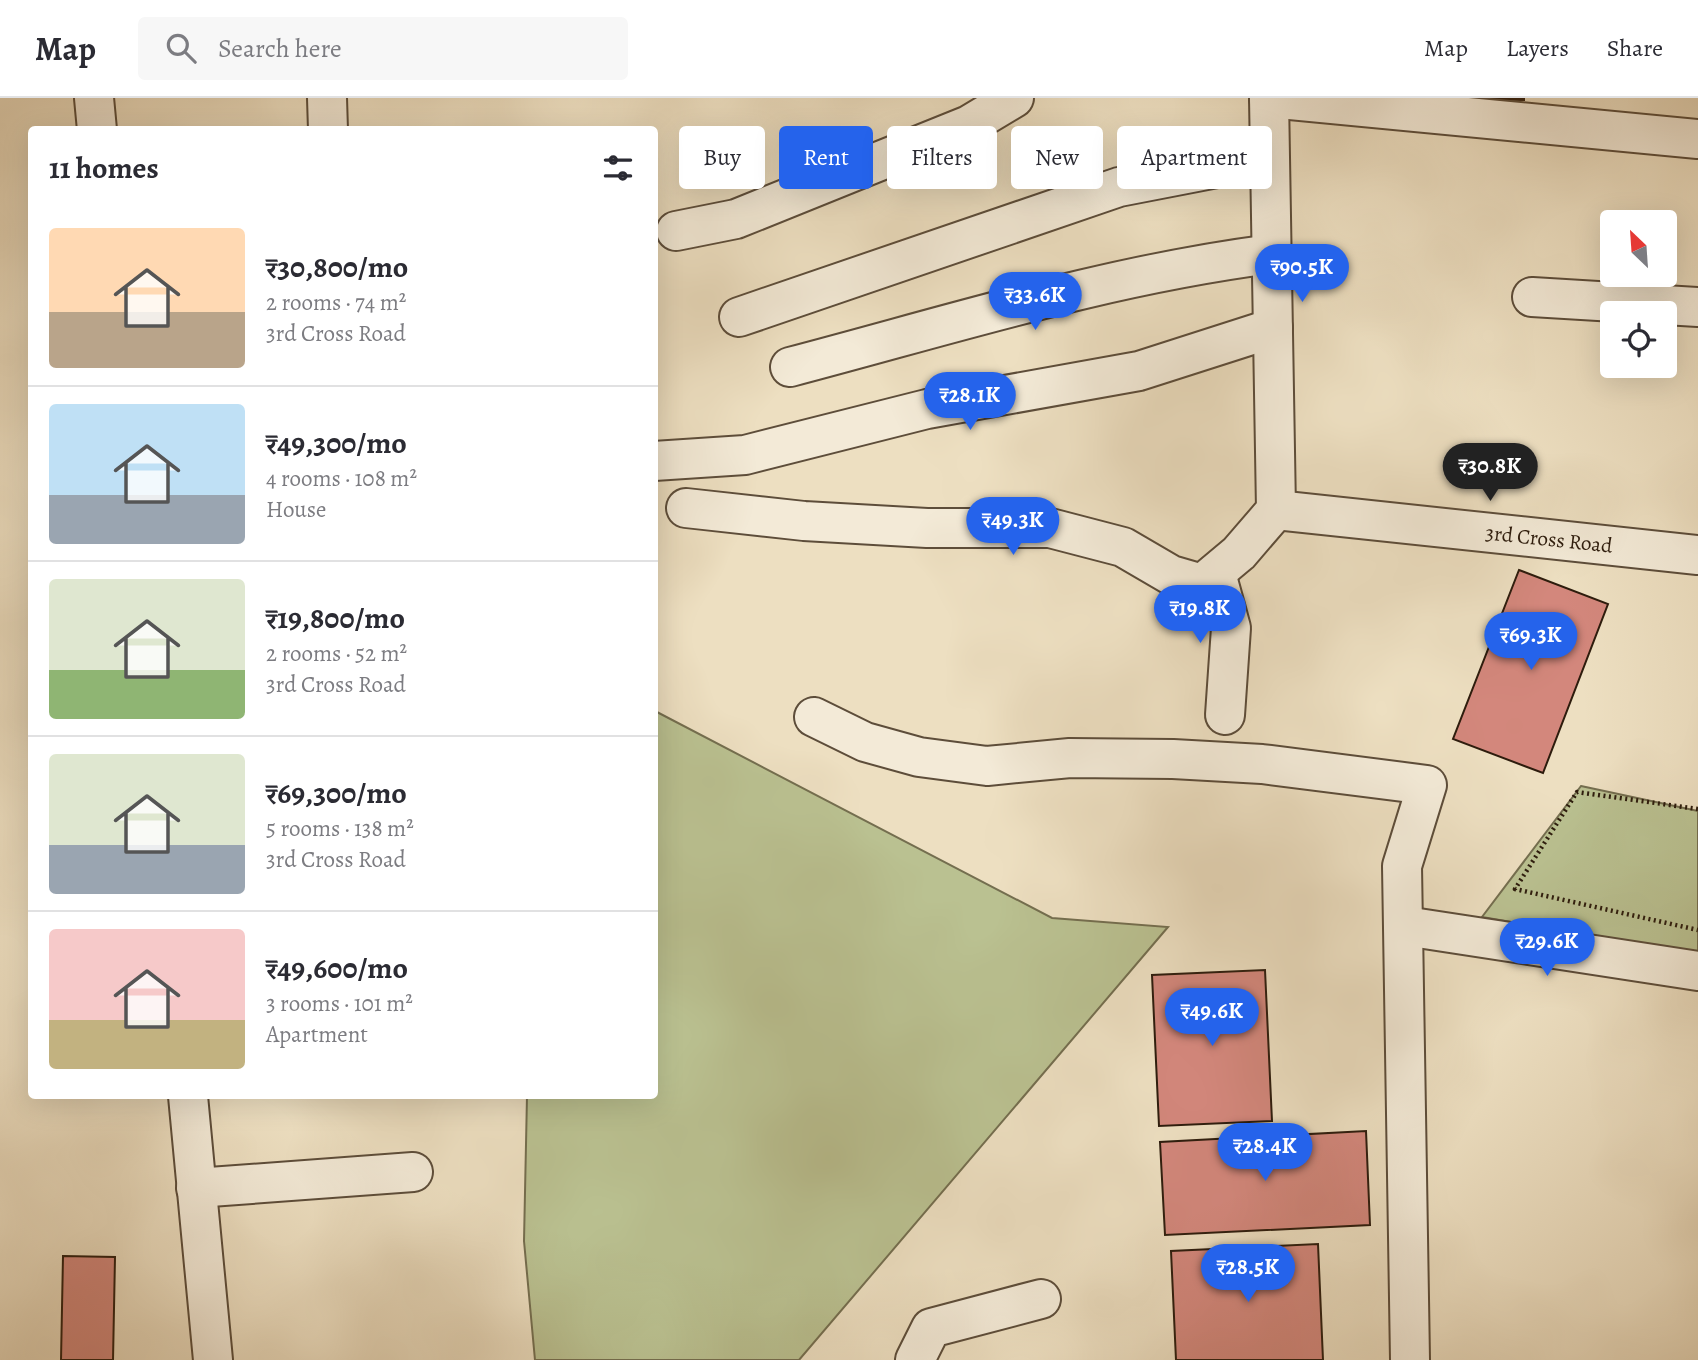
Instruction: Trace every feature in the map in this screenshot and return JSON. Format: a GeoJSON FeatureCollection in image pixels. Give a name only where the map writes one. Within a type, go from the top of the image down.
{"type":"FeatureCollection","features":[{"type":"Feature","properties":{"kind":"street"},"geometry":{"type":"LineString","coordinates":[[94,98],[97,126]]}},
{"type":"Feature","properties":{"kind":"street"},"geometry":{"type":"LineString","coordinates":[[327,98],[328,126]]}},
{"type":"Feature","properties":{"kind":"street"},"geometry":{"type":"LineString","coordinates":[[676,230],[736,219],[969,125],[1014,98]]}},
{"type":"Feature","properties":{"kind":"street"},"geometry":{"type":"LineString","coordinates":[[1269,126],[1269,98],[1698,139]]}},
{"type":"Feature","properties":{"kind":"street"},"geometry":{"type":"LineString","coordinates":[[739,317],[1117,188]]}},
{"type":"Feature","properties":{"kind":"street"},"geometry":{"type":"LineString","coordinates":[[686,508],[803,521],[927,528],[1050,528],[1123,547],[1171,575],[1202,584],[1240,553],[1276,510],[1270,189]]}},
{"type":"Feature","properties":{"kind":"street"},"geometry":{"type":"LineString","coordinates":[[790,367],[947,323],[1137,276],[1188,265],[1271,254]]}},
{"type":"Feature","properties":{"kind":"street"},"geometry":{"type":"LineString","coordinates":[[1532,297],[1698,307]]}},
{"type":"Feature","properties":{"kind":"street"},"geometry":{"type":"LineString","coordinates":[[658,461],[745,456],[927,410],[1139,371],[1273,328]]}},
{"type":"Feature","properties":{"kind":"street","name":"3rd Cross Road"},"geometry":{"type":"LineString","coordinates":[[1276,510],[1698,555]]}},
{"type":"Feature","properties":{"kind":"street"},"geometry":{"type":"LineString","coordinates":[[1216,573],[1231,628],[1224,715]]}},
{"type":"Feature","properties":{"kind":"street"},"geometry":{"type":"LineString","coordinates":[[814,717],[876,745],[919,757],[987,766],[1070,758],[1173,759],[1262,764],[1427,785],[1402,866],[1410,1360]]}},
{"type":"Feature","properties":{"kind":"street"},"geometry":{"type":"LineString","coordinates":[[1405,926],[1698,971]]}},
{"type":"Feature","properties":{"kind":"street"},"geometry":{"type":"LineString","coordinates":[[188,1099],[212,1360]]}},
{"type":"Feature","properties":{"kind":"street"},"geometry":{"type":"LineString","coordinates":[[196,1188],[413,1172]]}},
{"type":"Feature","properties":{"kind":"street"},"geometry":{"type":"LineString","coordinates":[[915,1360],[931,1328],[1041,1299]]}},
{"type":"Feature","properties":{"kind":"path"},"geometry":{"type":"LineString","coordinates":[[1698,809],[1577,792],[1515,889],[1698,930]]}},
{"type":"Feature","properties":{"kind":"green space"},"geometry":{"type":"Polygon","coordinates":[[[658,713],[1052,918],[1168,927],[799,1360],[535,1360],[524,1241],[527,1099],[658,1099],[658,713]]]}},
{"type":"Feature","properties":{"kind":"green space"},"geometry":{"type":"Polygon","coordinates":[[[1581,786],[1698,811],[1698,954],[1482,917],[1581,786]]]}},
{"type":"Feature","properties":{"kind":"building"},"geometry":{"type":"Polygon","coordinates":[[[1381,98],[1524,98],[1524,100],[1381,98]]]}},
{"type":"Feature","properties":{"kind":"building"},"geometry":{"type":"Polygon","coordinates":[[[1519,570],[1608,604],[1543,773],[1453,739],[1519,570]]]}},
{"type":"Feature","properties":{"kind":"building"},"geometry":{"type":"Polygon","coordinates":[[[1265,970],[1272,1121],[1159,1126],[1152,975],[1265,970]]]}},
{"type":"Feature","properties":{"kind":"building"},"geometry":{"type":"Polygon","coordinates":[[[1366,1131],[1370,1225],[1165,1235],[1160,1142],[1366,1131]]]}},
{"type":"Feature","properties":{"kind":"building"},"geometry":{"type":"Polygon","coordinates":[[[1318,1244],[1323,1360],[1176,1360],[1171,1251],[1318,1244]]]}},
{"type":"Feature","properties":{"kind":"building"},"geometry":{"type":"Polygon","coordinates":[[[63,1256],[115,1257],[113,1360],[61,1360],[63,1256]]]}}]}
